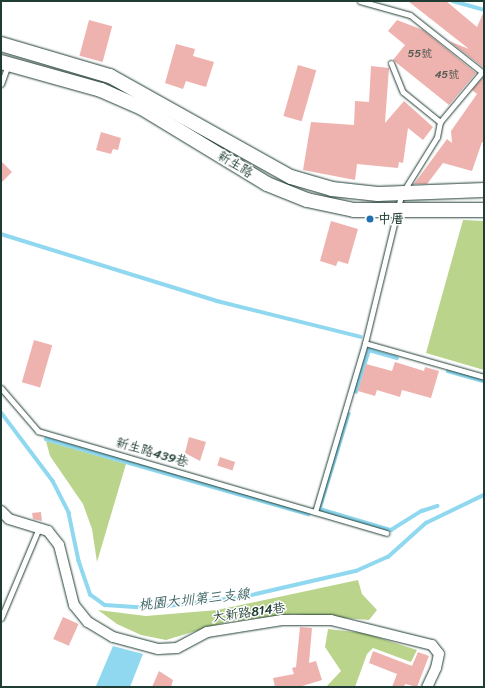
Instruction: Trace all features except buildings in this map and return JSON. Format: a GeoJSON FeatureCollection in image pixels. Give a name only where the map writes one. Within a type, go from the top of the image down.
{"type":"FeatureCollection","features":[{"type":"Feature","properties":{"kind":"main road","name":"新生路"},"geometry":{"type":"LineString","coordinates":[[1,44],[110,76],[291,177],[332,189],[401,195],[484,190]]}},
{"type":"Feature","properties":{"kind":"main road","name":"新生路"},"geometry":{"type":"LineString","coordinates":[[4,63],[102,90],[142,108],[267,184],[307,200],[354,210],[399,212],[484,210]]}},
{"type":"Feature","properties":{"kind":"street","name":"大新路814巷"},"geometry":{"type":"LineString","coordinates":[[1,511],[9,519],[38,530],[48,531],[59,545],[74,605],[88,622],[113,636],[158,649],[177,648],[207,632],[282,620],[331,620],[432,645],[439,654],[436,668],[428,687]]}},
{"type":"Feature","properties":{"kind":"lane"},"geometry":{"type":"LineString","coordinates":[[315,512],[365,343],[399,212],[401,195],[437,137],[440,122],[482,72],[410,15],[360,1]]}},
{"type":"Feature","properties":{"kind":"lane"},"geometry":{"type":"LineString","coordinates":[[1,84],[4,63]]}},
{"type":"Feature","properties":{"kind":"lane"},"geometry":{"type":"LineString","coordinates":[[391,63],[403,92],[440,122]]}},
{"type":"Feature","properties":{"kind":"lane"},"geometry":{"type":"LineString","coordinates":[[365,343],[484,377]]}},
{"type":"Feature","properties":{"kind":"lane","name":"新生路439巷"},"geometry":{"type":"LineString","coordinates":[[1,388],[38,431],[386,532]]}},
{"type":"Feature","properties":{"kind":"lane"},"geometry":{"type":"LineString","coordinates":[[1,618],[38,530]]}},
{"type":"Feature","properties":{"kind":"green space"},"geometry":{"type":"Polygon","coordinates":[[[463,220],[484,221],[484,370],[426,353],[463,220]]]}},
{"type":"Feature","properties":{"kind":"green space"},"geometry":{"type":"Polygon","coordinates":[[[46,441],[126,464],[97,562],[92,529],[83,504],[50,456],[46,441]]]}},
{"type":"Feature","properties":{"kind":"green space"},"geometry":{"type":"Polygon","coordinates":[[[358,580],[362,594],[377,610],[369,620],[293,614],[226,622],[166,640],[141,635],[117,624],[98,610],[146,616],[217,610],[358,580]]]}},
{"type":"Feature","properties":{"kind":"green space"},"geometry":{"type":"Polygon","coordinates":[[[328,629],[364,633],[417,650],[411,662],[373,648],[367,654],[355,687],[326,687],[341,671],[325,647],[328,629]]]}},
{"type":"Feature","properties":{"kind":"water"},"geometry":{"type":"Polygon","coordinates":[[[113,646],[143,654],[130,687],[96,686],[113,646]]]}},
{"type":"Feature","properties":{"kind":"waterway"},"geometry":{"type":"LineString","coordinates":[[453,1],[484,10]]}},
{"type":"Feature","properties":{"kind":"waterway"},"geometry":{"type":"LineString","coordinates":[[1,234],[217,301],[361,337]]}},
{"type":"Feature","properties":{"kind":"waterway"},"geometry":{"type":"LineString","coordinates":[[356,392],[369,350],[397,358]]}},
{"type":"Feature","properties":{"kind":"waterway"},"geometry":{"type":"LineString","coordinates":[[448,371],[484,381]]}},
{"type":"Feature","properties":{"kind":"waterway","name":"桃園大圳第三支線"},"geometry":{"type":"LineString","coordinates":[[1,412],[53,481],[69,513],[79,561],[91,595],[105,605],[150,608],[243,597],[356,571],[388,557],[426,523],[484,495]]}},
{"type":"Feature","properties":{"kind":"waterway"},"geometry":{"type":"LineString","coordinates":[[349,414],[320,509],[391,530],[422,511],[437,506]]}},
{"type":"Feature","properties":{"kind":"waterway"},"geometry":{"type":"LineString","coordinates":[[46,439],[308,514]]}},
{"type":"Feature","properties":{"kind":"place","name":"中厝"},"geometry":{"type":"Point","coordinates":[370,219]}}]}
